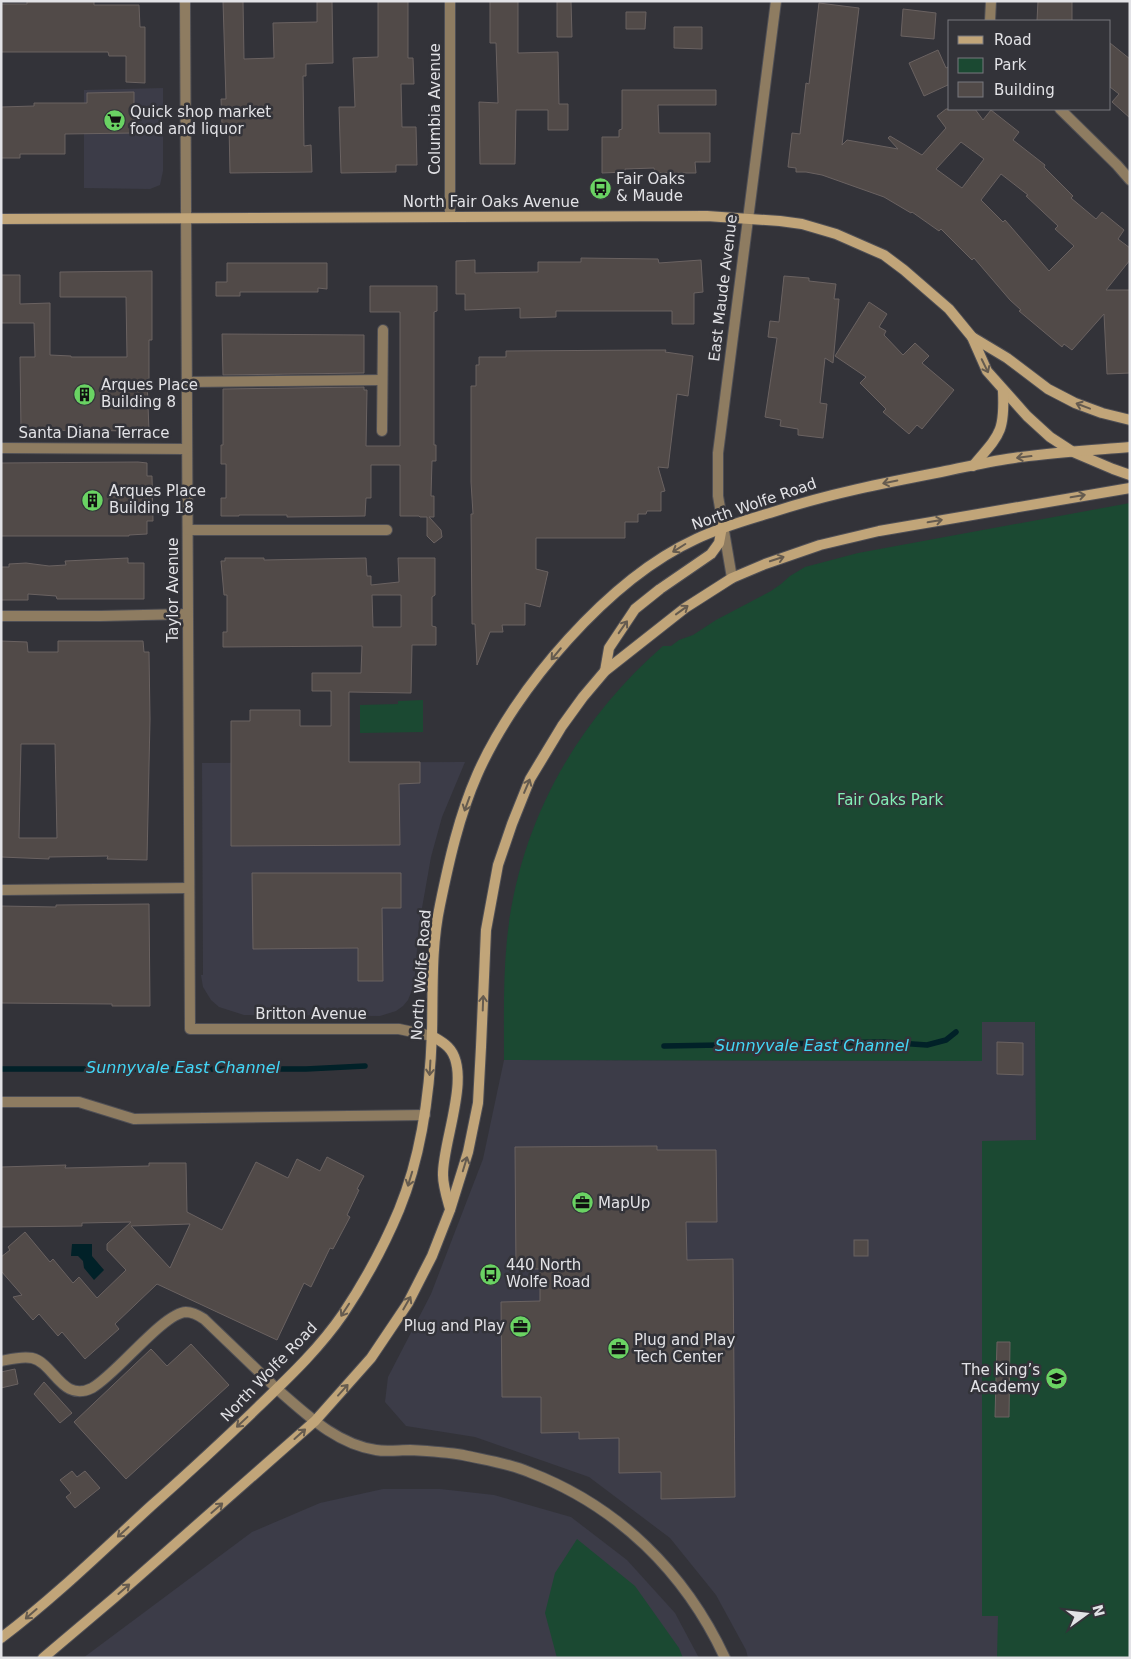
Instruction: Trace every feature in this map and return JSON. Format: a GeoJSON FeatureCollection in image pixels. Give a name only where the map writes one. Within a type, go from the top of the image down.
{"type":"FeatureCollection","features":[{"type":"Feature","properties":{"kind":"main road","name":"North Fair Oaks Avenue"},"geometry":{"type":"LineString","coordinates":[[1,219],[690,216],[747,218],[802,224],[836,234],[884,256],[904,270],[949,309],[972,337],[987,371],[1003,391],[1050,437],[1073,452],[1113,470],[1130,475]]}},
{"type":"Feature","properties":{"kind":"main road","name":"North Fair Oaks Avenue"},"geometry":{"type":"LineString","coordinates":[[972,337],[1007,358],[1048,389],[1102,413],[1130,420]]}},
{"type":"Feature","properties":{"kind":"main road"},"geometry":{"type":"LineString","coordinates":[[973,466],[1000,432],[1004,414],[1003,391]]}},
{"type":"Feature","properties":{"kind":"main road","name":"North Wolfe Road"},"geometry":{"type":"LineString","coordinates":[[1,1638],[60,1589],[160,1499],[277,1389],[310,1355],[342,1315],[371,1269],[399,1211],[411,1177],[425,1115],[432,1036],[436,923],[455,836],[485,759],[526,691],[575,632],[611,597],[656,563],[692,540],[722,527],[827,495],[973,466],[1021,457],[1130,447]]}},
{"type":"Feature","properties":{"kind":"main road"},"geometry":{"type":"LineString","coordinates":[[43,1658],[315,1421],[371,1358],[408,1304],[432,1256],[450,1210],[468,1152],[478,1103],[486,930],[498,865],[530,779],[562,726],[605,671],[684,608],[732,578],[765,564],[820,545],[879,531],[1130,488]]}},
{"type":"Feature","properties":{"kind":"main road"},"geometry":{"type":"LineString","coordinates":[[605,671],[609,648],[635,609],[660,589],[711,554],[719,543],[722,527]]}},
{"type":"Feature","properties":{"kind":"main road"},"geometry":{"type":"LineString","coordinates":[[432,1036],[449,1048],[455,1060],[458,1074],[453,1122],[442,1176],[450,1210]]}},
{"type":"Feature","properties":{"kind":"street","name":"Taylor Avenue"},"geometry":{"type":"LineString","coordinates":[[185,1],[190,1029]]}},
{"type":"Feature","properties":{"kind":"street","name":"Columbia Avenue"},"geometry":{"type":"LineString","coordinates":[[450,1],[450,218]]}},
{"type":"Feature","properties":{"kind":"street","name":"East Maude Avenue"},"geometry":{"type":"LineString","coordinates":[[732,578],[718,496],[718,452],[776,1]]}},
{"type":"Feature","properties":{"kind":"street"},"geometry":{"type":"LineString","coordinates":[[990,20],[991,1]]}},
{"type":"Feature","properties":{"kind":"street"},"geometry":{"type":"LineString","coordinates":[[1061,110],[1130,180]]}},
{"type":"Feature","properties":{"kind":"street"},"geometry":{"type":"LineString","coordinates":[[382,431],[383,330]]}},
{"type":"Feature","properties":{"kind":"street"},"geometry":{"type":"LineString","coordinates":[[187,382],[382,380]]}},
{"type":"Feature","properties":{"kind":"street","name":"Santa Diana Terrace"},"geometry":{"type":"LineString","coordinates":[[1,448],[186,449]]}},
{"type":"Feature","properties":{"kind":"street"},"geometry":{"type":"LineString","coordinates":[[188,530],[387,530]]}},
{"type":"Feature","properties":{"kind":"street"},"geometry":{"type":"LineString","coordinates":[[1,616],[187,614]]}},
{"type":"Feature","properties":{"kind":"street"},"geometry":{"type":"LineString","coordinates":[[1,890],[189,888]]}},
{"type":"Feature","properties":{"kind":"street","name":"Britton Avenue"},"geometry":{"type":"LineString","coordinates":[[190,1029],[399,1029],[432,1036]]}},
{"type":"Feature","properties":{"kind":"street"},"geometry":{"type":"LineString","coordinates":[[1,1102],[75,1102],[134,1119],[425,1115]]}},
{"type":"Feature","properties":{"kind":"street"},"geometry":{"type":"LineString","coordinates":[[1,1361],[32,1358],[70,1389],[87,1390],[103,1380],[140,1344],[171,1318],[187,1312],[196,1313],[277,1389],[315,1421],[353,1443],[376,1450],[423,1451],[460,1455],[495,1462],[529,1471],[577,1494],[619,1522],[657,1554],[690,1595],[713,1632],[725,1658]]}},
{"type":"Feature","properties":{"kind":"shaded area"},"geometry":{"type":"Polygon","coordinates":[[[163,88],[163,171],[160,185],[150,189],[84,188],[84,90],[163,88]]]}},
{"type":"Feature","properties":{"kind":"shaded area"},"geometry":{"type":"Polygon","coordinates":[[[465,762],[442,817],[431,857],[419,925],[414,985],[408,1000],[403,1006],[396,1011],[380,1016],[244,1015],[219,1007],[211,1000],[203,987],[201,975],[203,975],[202,763],[465,762]]]}},
{"type":"Feature","properties":{"kind":"shaded area"},"geometry":{"type":"Polygon","coordinates":[[[982,1021],[1035,1022],[1130,1658],[748,1658],[746,1650],[716,1595],[670,1538],[589,1477],[475,1437],[406,1426],[385,1402],[388,1377],[431,1294],[483,1159],[504,1060],[982,1061],[982,1021]]]}},
{"type":"Feature","properties":{"kind":"shaded area"},"geometry":{"type":"Polygon","coordinates":[[[383,1489],[440,1489],[494,1495],[571,1517],[627,1560],[675,1613],[699,1658],[83,1658],[252,1532],[320,1503],[383,1489]]]}},
{"type":"Feature","properties":{"kind":"green space","name":"Fair Oaks Park"},"geometry":{"type":"Polygon","coordinates":[[[1130,503],[1130,1658],[997,1658],[998,1616],[982,1616],[982,1141],[1036,1140],[1035,1022],[982,1022],[982,1061],[504,1060],[504,984],[507,939],[514,896],[524,855],[539,815],[557,778],[579,742],[604,708],[632,676],[663,646],[671,646],[679,640],[693,635],[716,620],[771,591],[805,567],[858,553],[1130,503]]]}},
{"type":"Feature","properties":{"kind":"green space"},"geometry":{"type":"Polygon","coordinates":[[[423,700],[423,732],[360,733],[360,705],[398,704],[398,701],[423,700]]]}},
{"type":"Feature","properties":{"kind":"green space"},"geometry":{"type":"Polygon","coordinates":[[[577,1539],[635,1586],[679,1648],[683,1658],[557,1658],[545,1613],[555,1573],[577,1539]]]}},
{"type":"Feature","properties":{"kind":"water"},"geometry":{"type":"Polygon","coordinates":[[[72,1244],[92,1244],[92,1256],[104,1270],[94,1280],[84,1268],[83,1261],[78,1256],[71,1256],[72,1244]]]}},
{"type":"Feature","properties":{"kind":"building"},"geometry":{"type":"Polygon","coordinates":[[[27,1],[94,1],[94,5],[139,5],[140,27],[145,27],[145,83],[126,82],[126,56],[109,56],[108,52],[1,52],[1,4],[27,4],[27,1]]]}},
{"type":"Feature","properties":{"kind":"building"},"geometry":{"type":"Polygon","coordinates":[[[223,1],[243,1],[244,59],[274,58],[273,23],[317,22],[317,1],[332,1],[333,63],[306,64],[306,76],[303,76],[304,146],[311,145],[312,172],[230,173],[229,125],[222,125],[221,99],[226,99],[223,1]]]}},
{"type":"Feature","properties":{"kind":"building"},"geometry":{"type":"Polygon","coordinates":[[[378,1],[408,1],[408,58],[413,58],[414,84],[401,84],[402,127],[416,127],[417,165],[396,165],[396,172],[341,173],[339,107],[355,107],[353,58],[378,57],[378,1]]]}},
{"type":"Feature","properties":{"kind":"building"},"geometry":{"type":"Polygon","coordinates":[[[490,1],[518,1],[518,53],[558,52],[559,104],[568,104],[568,130],[548,130],[548,110],[516,110],[515,164],[480,164],[479,102],[498,103],[496,43],[490,43],[490,1]]]}},
{"type":"Feature","properties":{"kind":"building"},"geometry":{"type":"Polygon","coordinates":[[[557,1],[571,1],[572,37],[557,37],[557,1]]]}},
{"type":"Feature","properties":{"kind":"building"},"geometry":{"type":"Polygon","coordinates":[[[1038,1],[1072,1],[1072,20],[1037,20],[1038,1]]]}},
{"type":"Feature","properties":{"kind":"building"},"geometry":{"type":"Polygon","coordinates":[[[819,3],[859,8],[842,145],[847,140],[898,149],[888,138],[890,136],[922,155],[946,128],[937,116],[946,109],[976,110],[983,120],[991,110],[1019,132],[1013,140],[1045,165],[1044,167],[1073,196],[1071,198],[1096,219],[1102,212],[1124,230],[1118,239],[1130,248],[1130,260],[1106,290],[1130,290],[1130,373],[1107,374],[1104,314],[1072,350],[1064,344],[1062,347],[1019,311],[1021,310],[974,258],[972,260],[941,229],[939,231],[912,212],[884,197],[822,175],[796,172],[796,168],[788,167],[792,133],[800,134],[806,83],[809,84],[819,3]],[[961,142],[936,169],[962,188],[984,159],[961,142]],[[1001,174],[981,200],[1003,222],[1005,220],[1049,271],[1074,246],[1055,229],[1058,226],[1026,196],[1028,195],[1001,174]]]}},
{"type":"Feature","properties":{"kind":"building"},"geometry":{"type":"Polygon","coordinates":[[[903,9],[936,13],[934,39],[901,36],[903,9]]]}},
{"type":"Feature","properties":{"kind":"building"},"geometry":{"type":"Polygon","coordinates":[[[626,12],[646,12],[645,29],[626,29],[626,12]]]}},
{"type":"Feature","properties":{"kind":"building"},"geometry":{"type":"Polygon","coordinates":[[[674,27],[702,27],[702,49],[674,48],[674,27]]]}},
{"type":"Feature","properties":{"kind":"building"},"geometry":{"type":"Polygon","coordinates":[[[1111,44],[1130,59],[1130,118],[1112,102],[1119,94],[1111,88],[1111,44]]]}},
{"type":"Feature","properties":{"kind":"building"},"geometry":{"type":"Polygon","coordinates":[[[938,50],[946,68],[948,67],[948,85],[924,96],[909,63],[938,50]]]}},
{"type":"Feature","properties":{"kind":"building"},"geometry":{"type":"Polygon","coordinates":[[[622,90],[716,90],[716,105],[658,105],[659,133],[710,133],[710,162],[695,162],[696,173],[655,173],[654,168],[625,169],[625,172],[602,173],[602,137],[619,137],[619,130],[622,129],[622,90]]]}},
{"type":"Feature","properties":{"kind":"building"},"geometry":{"type":"Polygon","coordinates":[[[134,92],[134,133],[65,134],[65,154],[20,154],[20,158],[1,158],[1,107],[34,106],[34,103],[87,103],[87,93],[134,92]]]}},
{"type":"Feature","properties":{"kind":"building"},"geometry":{"type":"Polygon","coordinates":[[[581,258],[658,259],[659,263],[701,260],[703,292],[694,293],[694,324],[672,324],[672,311],[556,311],[556,317],[520,318],[520,308],[465,310],[465,294],[456,294],[456,261],[475,260],[475,273],[538,272],[538,262],[581,262],[581,258]]]}},
{"type":"Feature","properties":{"kind":"building"},"geometry":{"type":"Polygon","coordinates":[[[227,263],[327,263],[327,289],[318,288],[318,292],[240,292],[240,296],[216,296],[216,282],[227,282],[227,263]]]}},
{"type":"Feature","properties":{"kind":"building"},"geometry":{"type":"Polygon","coordinates":[[[152,271],[152,340],[149,340],[149,379],[147,379],[149,431],[21,430],[20,357],[35,357],[34,323],[1,323],[1,275],[20,275],[20,304],[50,303],[50,355],[127,357],[126,297],[60,297],[60,272],[152,271]]]}},
{"type":"Feature","properties":{"kind":"building"},"geometry":{"type":"Polygon","coordinates":[[[784,276],[809,278],[809,281],[836,284],[834,299],[839,299],[833,363],[825,358],[820,403],[827,404],[823,438],[798,435],[798,429],[780,426],[781,420],[765,417],[777,338],[768,337],[770,321],[779,322],[784,276]]]}},
{"type":"Feature","properties":{"kind":"building"},"geometry":{"type":"Polygon","coordinates":[[[370,286],[437,286],[437,311],[434,312],[434,445],[436,445],[436,461],[432,461],[431,496],[434,496],[434,517],[429,517],[441,530],[442,537],[434,543],[427,536],[427,517],[400,516],[400,465],[371,465],[371,498],[366,498],[365,516],[221,516],[221,498],[226,498],[226,464],[221,464],[223,389],[364,387],[364,390],[367,390],[366,446],[400,446],[400,312],[370,312],[370,286]]]}},
{"type":"Feature","properties":{"kind":"building"},"geometry":{"type":"Polygon","coordinates":[[[869,302],[887,314],[879,327],[886,331],[884,335],[903,355],[915,343],[929,356],[922,363],[954,390],[922,429],[917,425],[909,434],[883,412],[886,409],[860,383],[866,377],[835,356],[869,302]]]}},
{"type":"Feature","properties":{"kind":"building"},"geometry":{"type":"Polygon","coordinates":[[[222,334],[364,335],[364,373],[223,375],[222,334]]]}},
{"type":"Feature","properties":{"kind":"building"},"geometry":{"type":"Polygon","coordinates":[[[666,350],[665,352],[693,356],[688,396],[677,394],[668,468],[658,467],[665,491],[661,492],[661,511],[647,511],[646,514],[638,514],[638,522],[625,522],[625,538],[536,538],[536,569],[548,572],[540,607],[525,603],[525,625],[502,625],[503,632],[490,632],[477,665],[475,624],[472,624],[471,386],[476,386],[476,365],[479,365],[479,357],[506,357],[506,351],[666,350]]]}},
{"type":"Feature","properties":{"kind":"building"},"geometry":{"type":"Polygon","coordinates":[[[1,463],[147,463],[147,476],[152,476],[153,521],[147,521],[147,534],[129,536],[1,536],[1,463]]]}},
{"type":"Feature","properties":{"kind":"building"},"geometry":{"type":"Polygon","coordinates":[[[128,558],[128,563],[144,563],[144,599],[57,599],[56,596],[28,594],[28,600],[1,600],[1,567],[9,567],[9,564],[26,563],[49,566],[66,565],[65,561],[128,558]]]}},
{"type":"Feature","properties":{"kind":"building"},"geometry":{"type":"Polygon","coordinates":[[[225,558],[264,558],[264,560],[366,558],[367,576],[371,576],[371,585],[399,582],[398,558],[435,558],[435,595],[432,597],[432,626],[436,627],[436,645],[412,645],[411,693],[349,692],[349,762],[420,762],[420,783],[399,784],[400,845],[231,846],[231,721],[250,721],[250,710],[300,710],[300,726],[331,726],[331,691],[312,691],[312,673],[361,673],[362,646],[223,647],[223,632],[227,632],[227,595],[224,595],[221,561],[225,561],[225,558]],[[372,595],[373,627],[401,627],[401,595],[372,595]]]}},
{"type":"Feature","properties":{"kind":"building"},"geometry":{"type":"Polygon","coordinates":[[[1,641],[27,642],[28,652],[58,652],[58,641],[143,641],[144,652],[149,652],[150,719],[147,860],[107,859],[108,856],[49,857],[49,859],[1,857],[1,641]],[[21,744],[19,838],[57,838],[55,744],[21,744]]]}},
{"type":"Feature","properties":{"kind":"building"},"geometry":{"type":"Polygon","coordinates":[[[252,873],[401,873],[401,908],[382,908],[383,981],[358,981],[358,948],[253,949],[252,873]]]}},
{"type":"Feature","properties":{"kind":"building"},"geometry":{"type":"Polygon","coordinates":[[[149,904],[150,1006],[1,1003],[1,906],[56,907],[56,905],[149,904]]]}},
{"type":"Feature","properties":{"kind":"building"},"geometry":{"type":"Polygon","coordinates":[[[997,1042],[1023,1043],[1023,1075],[997,1074],[997,1042]]]}},
{"type":"Feature","properties":{"kind":"building","name":"Plug and Play Tech Center"},"geometry":{"type":"Polygon","coordinates":[[[657,1146],[657,1150],[716,1150],[717,1222],[686,1222],[687,1260],[733,1259],[735,1497],[661,1499],[661,1472],[619,1473],[619,1438],[579,1439],[579,1432],[541,1433],[541,1397],[502,1397],[501,1302],[540,1301],[540,1269],[516,1269],[515,1147],[657,1146]]]}},
{"type":"Feature","properties":{"kind":"building"},"geometry":{"type":"Polygon","coordinates":[[[327,1157],[364,1176],[347,1215],[350,1217],[333,1249],[330,1248],[311,1287],[304,1283],[277,1340],[157,1284],[115,1324],[119,1329],[85,1359],[62,1332],[58,1336],[39,1314],[33,1320],[13,1297],[22,1295],[1,1271],[1,1257],[10,1250],[8,1247],[25,1232],[50,1262],[53,1259],[73,1283],[79,1277],[97,1298],[126,1270],[107,1250],[107,1244],[131,1222],[82,1223],[82,1226],[1,1227],[1,1167],[66,1165],[65,1168],[149,1166],[149,1163],[186,1163],[187,1212],[222,1230],[256,1162],[288,1178],[297,1159],[320,1171],[327,1157]],[[190,1224],[131,1226],[170,1268],[190,1224]]]}},
{"type":"Feature","properties":{"kind":"building"},"geometry":{"type":"Polygon","coordinates":[[[854,1240],[868,1240],[868,1256],[854,1256],[854,1240]]]}},
{"type":"Feature","properties":{"kind":"building"},"geometry":{"type":"Polygon","coordinates":[[[997,1342],[1010,1342],[1009,1417],[995,1417],[997,1342]]]}},
{"type":"Feature","properties":{"kind":"building"},"geometry":{"type":"Polygon","coordinates":[[[191,1344],[229,1385],[126,1479],[74,1422],[151,1349],[167,1366],[191,1344]]]}},
{"type":"Feature","properties":{"kind":"building"},"geometry":{"type":"Polygon","coordinates":[[[15,1369],[18,1384],[1,1388],[1,1372],[15,1369]]]}},
{"type":"Feature","properties":{"kind":"building"},"geometry":{"type":"Polygon","coordinates":[[[44,1382],[72,1413],[60,1423],[34,1394],[44,1382]]]}},
{"type":"Feature","properties":{"kind":"building"},"geometry":{"type":"Polygon","coordinates":[[[72,1471],[77,1477],[85,1471],[100,1488],[75,1508],[66,1497],[71,1493],[60,1480],[72,1471]]]}},
{"type":"Feature","properties":{"kind":"waterway","name":"Sunnyvale East Channel"},"geometry":{"type":"LineString","coordinates":[[664,1046],[883,1042],[927,1045],[946,1040],[956,1032]]}},
{"type":"Feature","properties":{"kind":"waterway","name":"Sunnyvale East Channel"},"geometry":{"type":"LineString","coordinates":[[1,1069],[306,1069],[365,1066]]}},
{"type":"Feature","properties":{"kind":"place","name":"Quick shop market food and liquor"},"geometry":{"type":"Point","coordinates":[114,121]}},
{"type":"Feature","properties":{"kind":"place","name":"Fair Oaks & Maude"},"geometry":{"type":"Point","coordinates":[600,188]}},
{"type":"Feature","properties":{"kind":"place","name":"Arques Place Building 8"},"geometry":{"type":"Point","coordinates":[85,394]}},
{"type":"Feature","properties":{"kind":"place","name":"Arques Place Building 18"},"geometry":{"type":"Point","coordinates":[93,500]}},
{"type":"Feature","properties":{"kind":"place","name":"MapUp"},"geometry":{"type":"Point","coordinates":[582,1203]}},
{"type":"Feature","properties":{"kind":"place","name":"440 North Wolfe Road"},"geometry":{"type":"Point","coordinates":[490,1274]}},
{"type":"Feature","properties":{"kind":"place","name":"Plug and Play"},"geometry":{"type":"Point","coordinates":[521,1326]}},
{"type":"Feature","properties":{"kind":"place","name":"Plug and Play Tech Center"},"geometry":{"type":"Point","coordinates":[618,1349]}},
{"type":"Feature","properties":{"kind":"place","name":"The King’s Academy"},"geometry":{"type":"Point","coordinates":[1056,1379]}}]}
